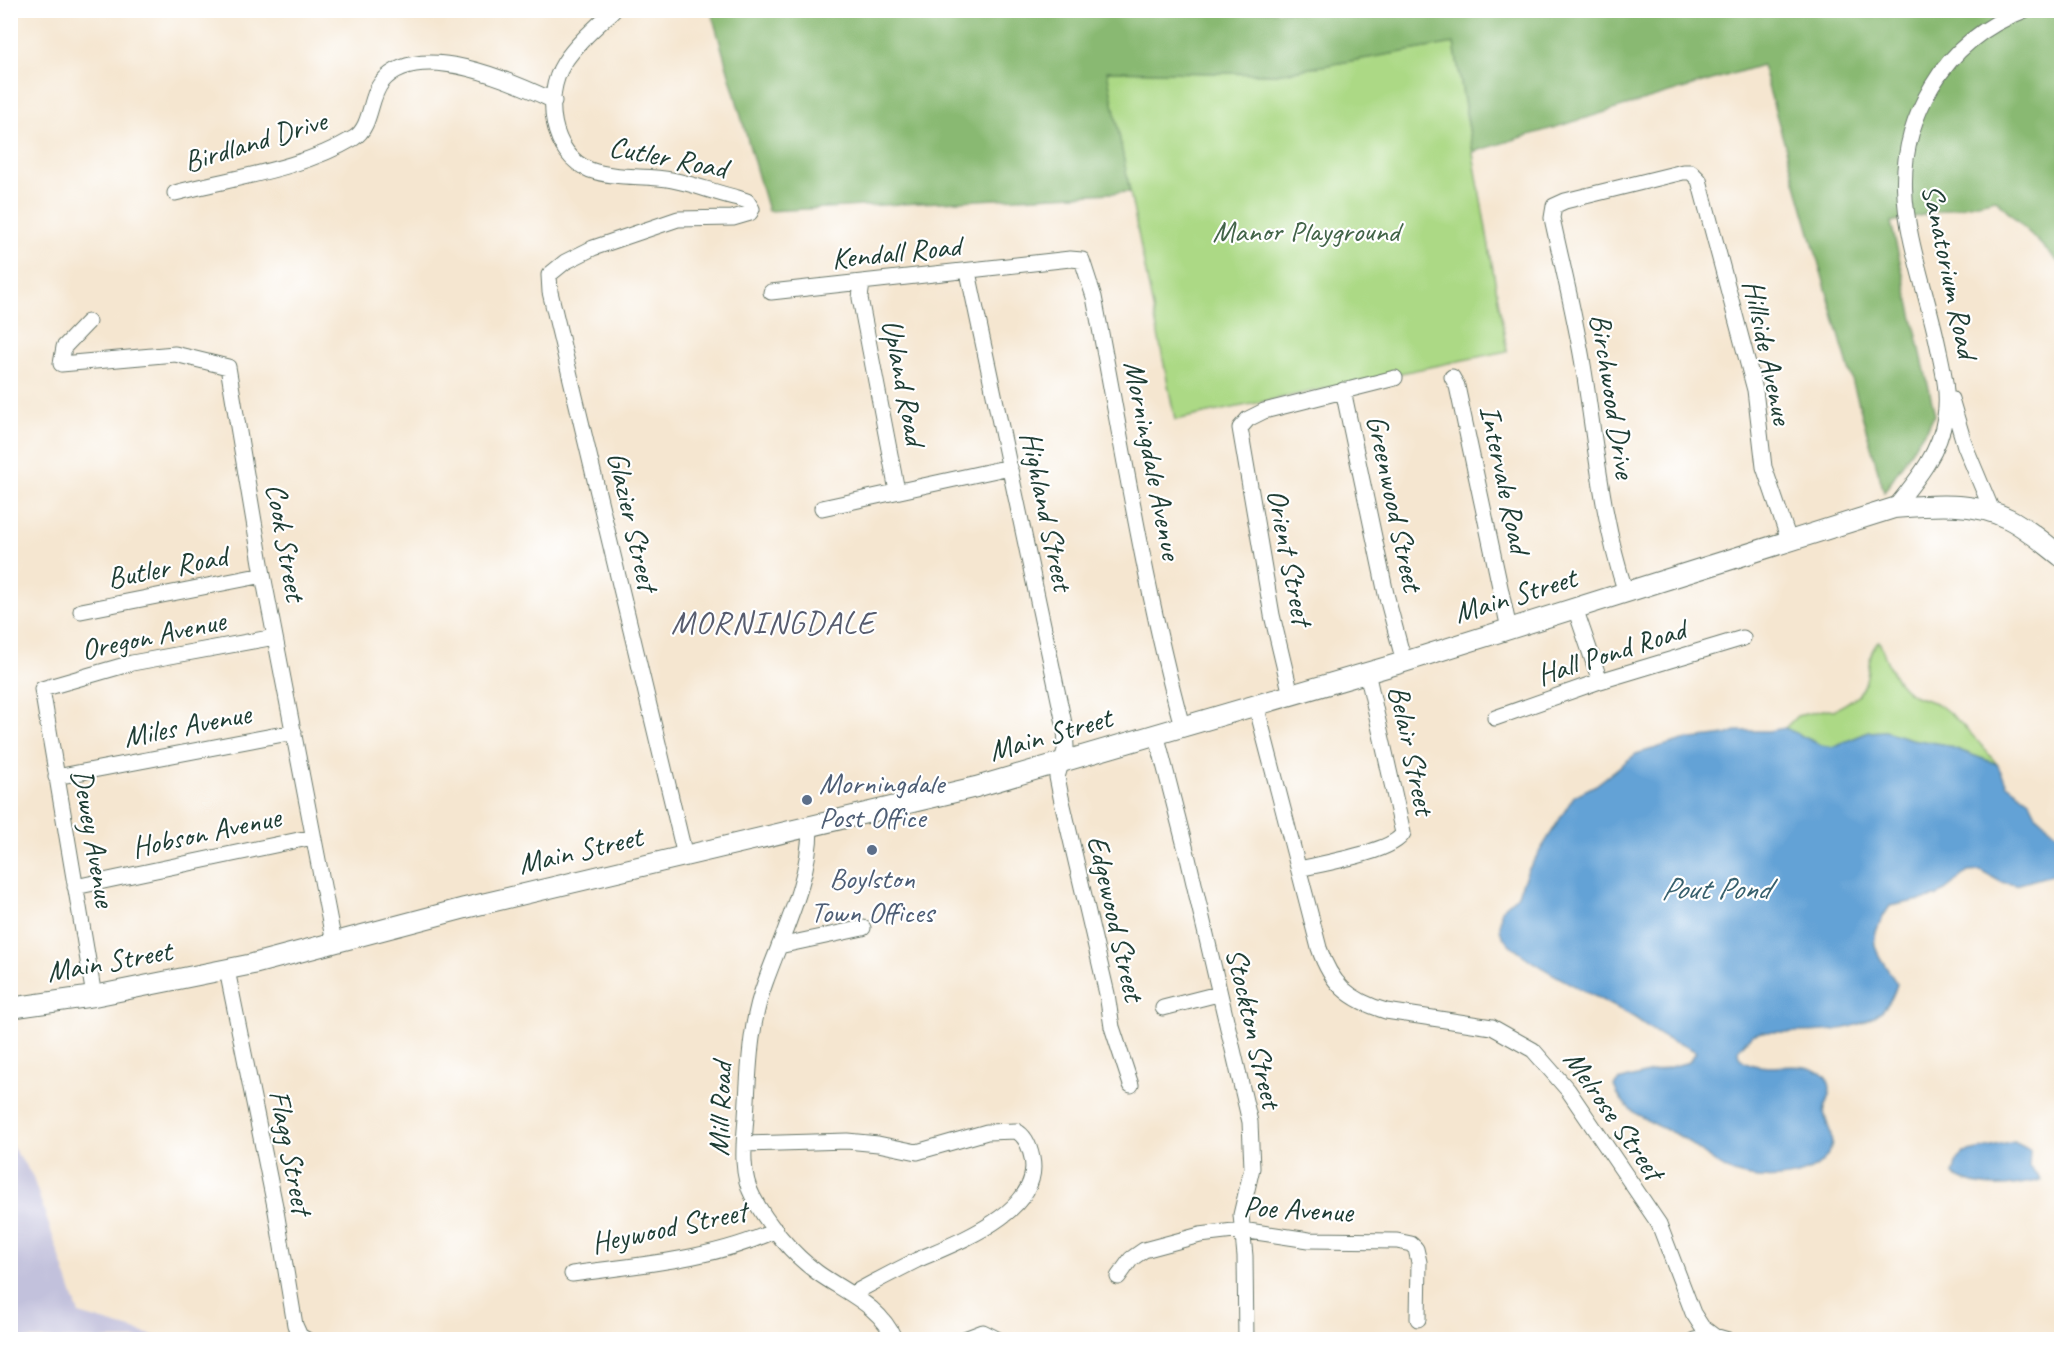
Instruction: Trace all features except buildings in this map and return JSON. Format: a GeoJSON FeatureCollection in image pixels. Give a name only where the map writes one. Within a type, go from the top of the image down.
{"type":"FeatureCollection","features":[{"type":"Feature","properties":{"kind":"main road","name":"Main Street"},"geometry":{"type":"LineString","coordinates":[[10,1008],[94,996],[227,970],[334,944],[406,923],[964,790],[1404,662],[1894,508],[1944,505],[1993,513],[2008,518],[2061,557]]}},
{"type":"Feature","properties":{"kind":"street","name":"Cutler Road"},"geometry":{"type":"LineString","coordinates":[[555,270],[593,248],[660,225],[687,218],[733,218],[750,213],[752,209],[747,201],[672,180],[604,173],[583,167],[568,155],[560,144],[553,118],[556,82],[564,63],[614,10]]}},
{"type":"Feature","properties":{"kind":"street","name":"Sanatorium Road"},"geometry":{"type":"LineString","coordinates":[[1894,508],[1919,477],[1936,447],[1945,417],[1947,385],[1907,220],[1903,177],[1909,134],[1924,100],[1958,52],[1984,30],[2025,10]]}},
{"type":"Feature","properties":{"kind":"street","name":"Birdland Drive"},"geometry":{"type":"LineString","coordinates":[[175,193],[303,161],[347,142],[362,132],[381,83],[398,71],[419,65],[449,64],[475,69],[500,77],[554,101]]}},
{"type":"Feature","properties":{"kind":"street","name":"Birchwood Drive"},"geometry":{"type":"LineString","coordinates":[[1626,593],[1616,564],[1596,468],[1584,371],[1552,218],[1554,206],[1670,174],[1683,172],[1695,174]]}},
{"type":"Feature","properties":{"kind":"street","name":"Hillside Avenue"},"geometry":{"type":"LineString","coordinates":[[1695,174],[1704,195],[1753,380],[1764,467],[1789,540]]}},
{"type":"Feature","properties":{"kind":"street","name":"Morningdale Avenue"},"geometry":{"type":"LineString","coordinates":[[1026,264],[1078,258],[1084,264],[1094,297],[1169,676],[1182,726]]}},
{"type":"Feature","properties":{"kind":"street","name":"Kendall Road"},"geometry":{"type":"LineString","coordinates":[[771,292],[1026,264]]}},
{"type":"Feature","properties":{"kind":"street","name":"Glazier Street"},"geometry":{"type":"LineString","coordinates":[[555,270],[549,274],[550,292],[685,856]]}},
{"type":"Feature","properties":{"kind":"street","name":"Highland Street"},"geometry":{"type":"LineString","coordinates":[[968,272],[1063,719],[1066,747],[1061,762]]}},
{"type":"Feature","properties":{"kind":"street","name":"Upland Road"},"geometry":{"type":"LineString","coordinates":[[862,283],[860,298],[897,491]]}},
{"type":"Feature","properties":{"kind":"street","name":"Cook Street"},"geometry":{"type":"LineString","coordinates":[[88,322],[64,347],[61,364],[175,354],[228,367],[263,575],[334,944]]}},
{"type":"Feature","properties":{"kind":"street","name":"Intervale Road"},"geometry":{"type":"LineString","coordinates":[[1452,377],[1457,386],[1509,629]]}},
{"type":"Feature","properties":{"kind":"street"},"geometry":{"type":"LineString","coordinates":[[1343,390],[1395,378]]}},
{"type":"Feature","properties":{"kind":"street"},"geometry":{"type":"LineString","coordinates":[[1947,385],[1965,446],[1993,513]]}},
{"type":"Feature","properties":{"kind":"street","name":"Orient Street"},"geometry":{"type":"LineString","coordinates":[[1291,695],[1272,615],[1240,428],[1248,419],[1264,411],[1343,390]]}},
{"type":"Feature","properties":{"kind":"street","name":"Greenwood Street"},"geometry":{"type":"LineString","coordinates":[[1343,390],[1386,594],[1404,662]]}},
{"type":"Feature","properties":{"kind":"street"},"geometry":{"type":"LineString","coordinates":[[822,508],[1010,467]]}},
{"type":"Feature","properties":{"kind":"street","name":"Butler Road"},"geometry":{"type":"LineString","coordinates":[[81,612],[263,575]]}},
{"type":"Feature","properties":{"kind":"street"},"geometry":{"type":"LineString","coordinates":[[1575,608],[1600,681]]}},
{"type":"Feature","properties":{"kind":"street","name":"Oregon Avenue"},"geometry":{"type":"LineString","coordinates":[[42,689],[132,663],[275,637]]}},
{"type":"Feature","properties":{"kind":"street","name":"Hall Pond Road"},"geometry":{"type":"LineString","coordinates":[[1495,718],[1600,681],[1743,638]]}},
{"type":"Feature","properties":{"kind":"street","name":"Belair Street"},"geometry":{"type":"LineString","coordinates":[[1299,869],[1383,847],[1401,838],[1403,833],[1367,672]]}},
{"type":"Feature","properties":{"kind":"street","name":"Dewey Avenue"},"geometry":{"type":"LineString","coordinates":[[42,689],[94,996]]}},
{"type":"Feature","properties":{"kind":"street","name":"Melrose Street"},"geometry":{"type":"LineString","coordinates":[[1256,705],[1323,961],[1334,981],[1371,1007],[1492,1027],[1520,1041],[1557,1076],[1659,1224],[1696,1320],[1721,1338]]}},
{"type":"Feature","properties":{"kind":"street","name":"Miles Avenue"},"geometry":{"type":"LineString","coordinates":[[56,777],[294,732]]}},
{"type":"Feature","properties":{"kind":"street","name":"Stockton Street"},"geometry":{"type":"LineString","coordinates":[[1156,734],[1186,848],[1218,994],[1250,1122],[1252,1168],[1242,1206],[1246,1340]]}},
{"type":"Feature","properties":{"kind":"street","name":"Edgewood Street"},"geometry":{"type":"LineString","coordinates":[[1061,762],[1057,777],[1061,797],[1107,994],[1112,1027],[1131,1085]]}},
{"type":"Feature","properties":{"kind":"street","name":"Mill Road"},"geometry":{"type":"LineString","coordinates":[[810,826],[808,857],[765,983],[753,1029],[744,1144],[747,1185],[776,1230],[817,1273],[879,1314],[889,1326],[895,1340]]}},
{"type":"Feature","properties":{"kind":"street","name":"Hobson Avenue"},"geometry":{"type":"LineString","coordinates":[[75,886],[313,837]]}},
{"type":"Feature","properties":{"kind":"street"},"geometry":{"type":"LineString","coordinates":[[779,946],[863,928]]}},
{"type":"Feature","properties":{"kind":"street","name":"Flagg Street"},"geometry":{"type":"LineString","coordinates":[[227,970],[276,1211],[295,1326],[300,1336],[307,1340]]}},
{"type":"Feature","properties":{"kind":"street"},"geometry":{"type":"LineString","coordinates":[[1163,1008],[1218,994]]}},
{"type":"Feature","properties":{"kind":"street"},"geometry":{"type":"LineString","coordinates":[[744,1144],[847,1142],[878,1144],[917,1152],[987,1132],[1016,1131],[1023,1137],[1032,1159],[1032,1174],[1026,1190],[1016,1204],[989,1227],[852,1294]]}},
{"type":"Feature","properties":{"kind":"street","name":"Heywood Street"},"geometry":{"type":"LineString","coordinates":[[572,1274],[639,1265],[731,1247],[753,1241],[776,1230]]}},
{"type":"Feature","properties":{"kind":"street","name":"Poe Avenue"},"geometry":{"type":"LineString","coordinates":[[1118,1277],[1131,1259],[1144,1250],[1200,1235],[1242,1230],[1309,1240],[1371,1239],[1408,1242],[1414,1246],[1418,1255],[1418,1319]]}},
{"type":"Feature","properties":{"kind":"street"},"geometry":{"type":"LineString","coordinates":[[962,1340],[983,1332],[997,1338]]}},
{"type":"Feature","properties":{"kind":"street"},"geometry":{"type":"LineString","coordinates":[[1694,1340],[1721,1338]]}},
{"type":"Feature","properties":{"kind":"shaded area"},"geometry":{"type":"Polygon","coordinates":[[[11,1145],[32,1175],[79,1314],[165,1339],[11,1339],[11,1145]]]}},
{"type":"Feature","properties":{"kind":"green space"},"geometry":{"type":"Polygon","coordinates":[[[711,11],[2061,11],[2061,265],[1996,199],[1891,222],[1935,415],[1884,492],[1762,65],[1473,152],[1454,43],[1276,74],[1107,71],[1130,192],[768,211],[711,11]]]}},
{"type":"Feature","properties":{"kind":"green space","name":"Manor Playground"},"geometry":{"type":"Polygon","coordinates":[[[1454,43],[1507,351],[1175,420],[1106,71],[1276,74],[1454,43]]]}},
{"type":"Feature","properties":{"kind":"green space"},"geometry":{"type":"Polygon","coordinates":[[[1879,641],[1892,671],[1906,691],[1935,702],[1950,713],[1997,764],[1942,744],[1911,739],[1885,731],[1869,732],[1832,747],[1821,745],[1785,728],[1797,716],[1828,709],[1834,710],[1855,697],[1864,686],[1872,651],[1879,641]]]}},
{"type":"Feature","properties":{"kind":"water","name":"Pout Pond"},"geometry":{"type":"Polygon","coordinates":[[[1785,728],[1821,745],[1832,747],[1869,732],[1885,731],[1911,739],[1942,744],[1997,764],[2007,784],[2029,800],[2037,816],[2061,837],[2062,872],[2016,885],[2001,882],[1981,871],[1968,872],[1936,897],[1890,906],[1877,929],[1875,945],[1897,984],[1889,1002],[1876,1015],[1860,1024],[1841,1029],[1762,1032],[1752,1035],[1738,1050],[1739,1057],[1760,1066],[1809,1068],[1820,1072],[1830,1085],[1824,1112],[1832,1143],[1825,1159],[1803,1173],[1789,1177],[1759,1178],[1727,1170],[1681,1137],[1642,1118],[1625,1105],[1614,1086],[1618,1081],[1689,1062],[1696,1052],[1663,1037],[1632,1016],[1522,955],[1501,933],[1500,922],[1501,910],[1517,896],[1528,870],[1574,796],[1596,785],[1636,754],[1683,740],[1726,735],[1736,731],[1768,731],[1785,728]]]}},
{"type":"Feature","properties":{"kind":"water"},"geometry":{"type":"Polygon","coordinates":[[[2014,1142],[2030,1150],[2029,1167],[2041,1180],[1997,1186],[1975,1184],[1953,1175],[1957,1160],[1964,1153],[2014,1142]]]}},
{"type":"Feature","properties":{"kind":"place","name":"Morningdale Post Office"},"geometry":{"type":"Point","coordinates":[807,800]}},
{"type":"Feature","properties":{"kind":"place","name":"Boylston Town Offices"},"geometry":{"type":"Point","coordinates":[872,850]}},
{"type":"Feature","properties":{"kind":"district","name":"MORNINGDALE"},"geometry":{"type":"Point","coordinates":[773,622]}}]}
